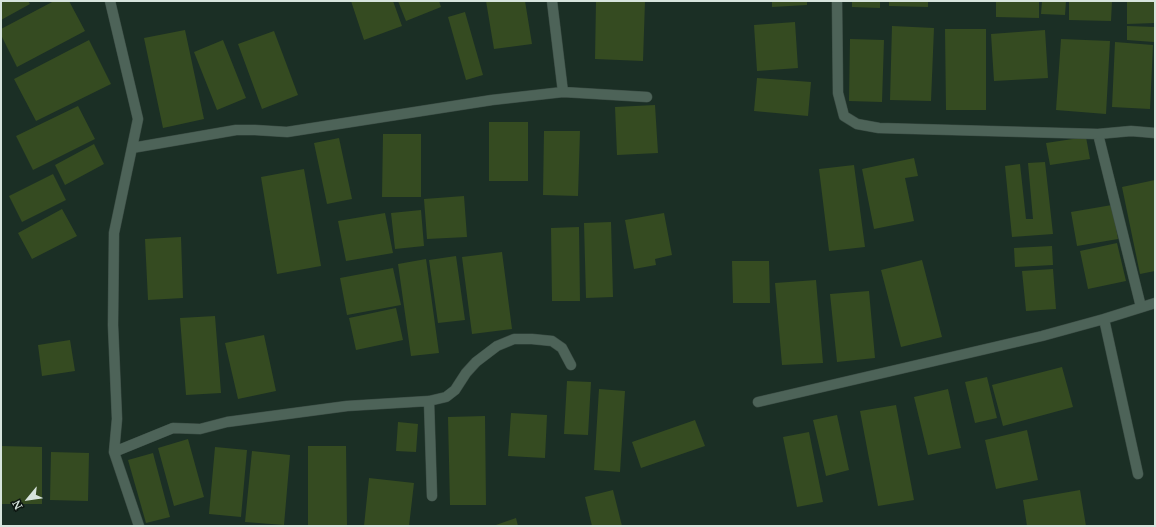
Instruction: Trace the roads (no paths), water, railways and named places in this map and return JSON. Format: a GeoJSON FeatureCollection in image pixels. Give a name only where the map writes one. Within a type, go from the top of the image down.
{"type":"FeatureCollection","features":[{"type":"Feature","properties":{"kind":"street"},"geometry":{"type":"LineString","coordinates":[[110,1],[138,119],[114,233],[113,324],[116,419],[114,452],[139,526]]}},
{"type":"Feature","properties":{"kind":"street"},"geometry":{"type":"LineString","coordinates":[[552,1],[563,92]]}},
{"type":"Feature","properties":{"kind":"street"},"geometry":{"type":"LineString","coordinates":[[837,1],[838,92],[844,116],[857,124],[878,128],[1098,134],[1131,131],[1155,133]]}},
{"type":"Feature","properties":{"kind":"street"},"geometry":{"type":"LineString","coordinates":[[132,148],[236,130],[287,132],[492,100],[563,92],[647,97]]}},
{"type":"Feature","properties":{"kind":"street"},"geometry":{"type":"LineString","coordinates":[[1098,134],[1141,308]]}},
{"type":"Feature","properties":{"kind":"street"},"geometry":{"type":"LineString","coordinates":[[758,402],[1042,336],[1104,320],[1155,304]]}},
{"type":"Feature","properties":{"kind":"street"},"geometry":{"type":"LineString","coordinates":[[1104,320],[1138,474]]}},
{"type":"Feature","properties":{"kind":"street"},"geometry":{"type":"LineString","coordinates":[[114,452],[173,428],[200,429],[227,422],[340,407],[429,401],[446,397],[455,390],[466,373],[476,362],[497,346],[514,339],[552,341],[562,348],[571,365]]}},
{"type":"Feature","properties":{"kind":"street"},"geometry":{"type":"LineString","coordinates":[[429,401],[432,496]]}}]}
